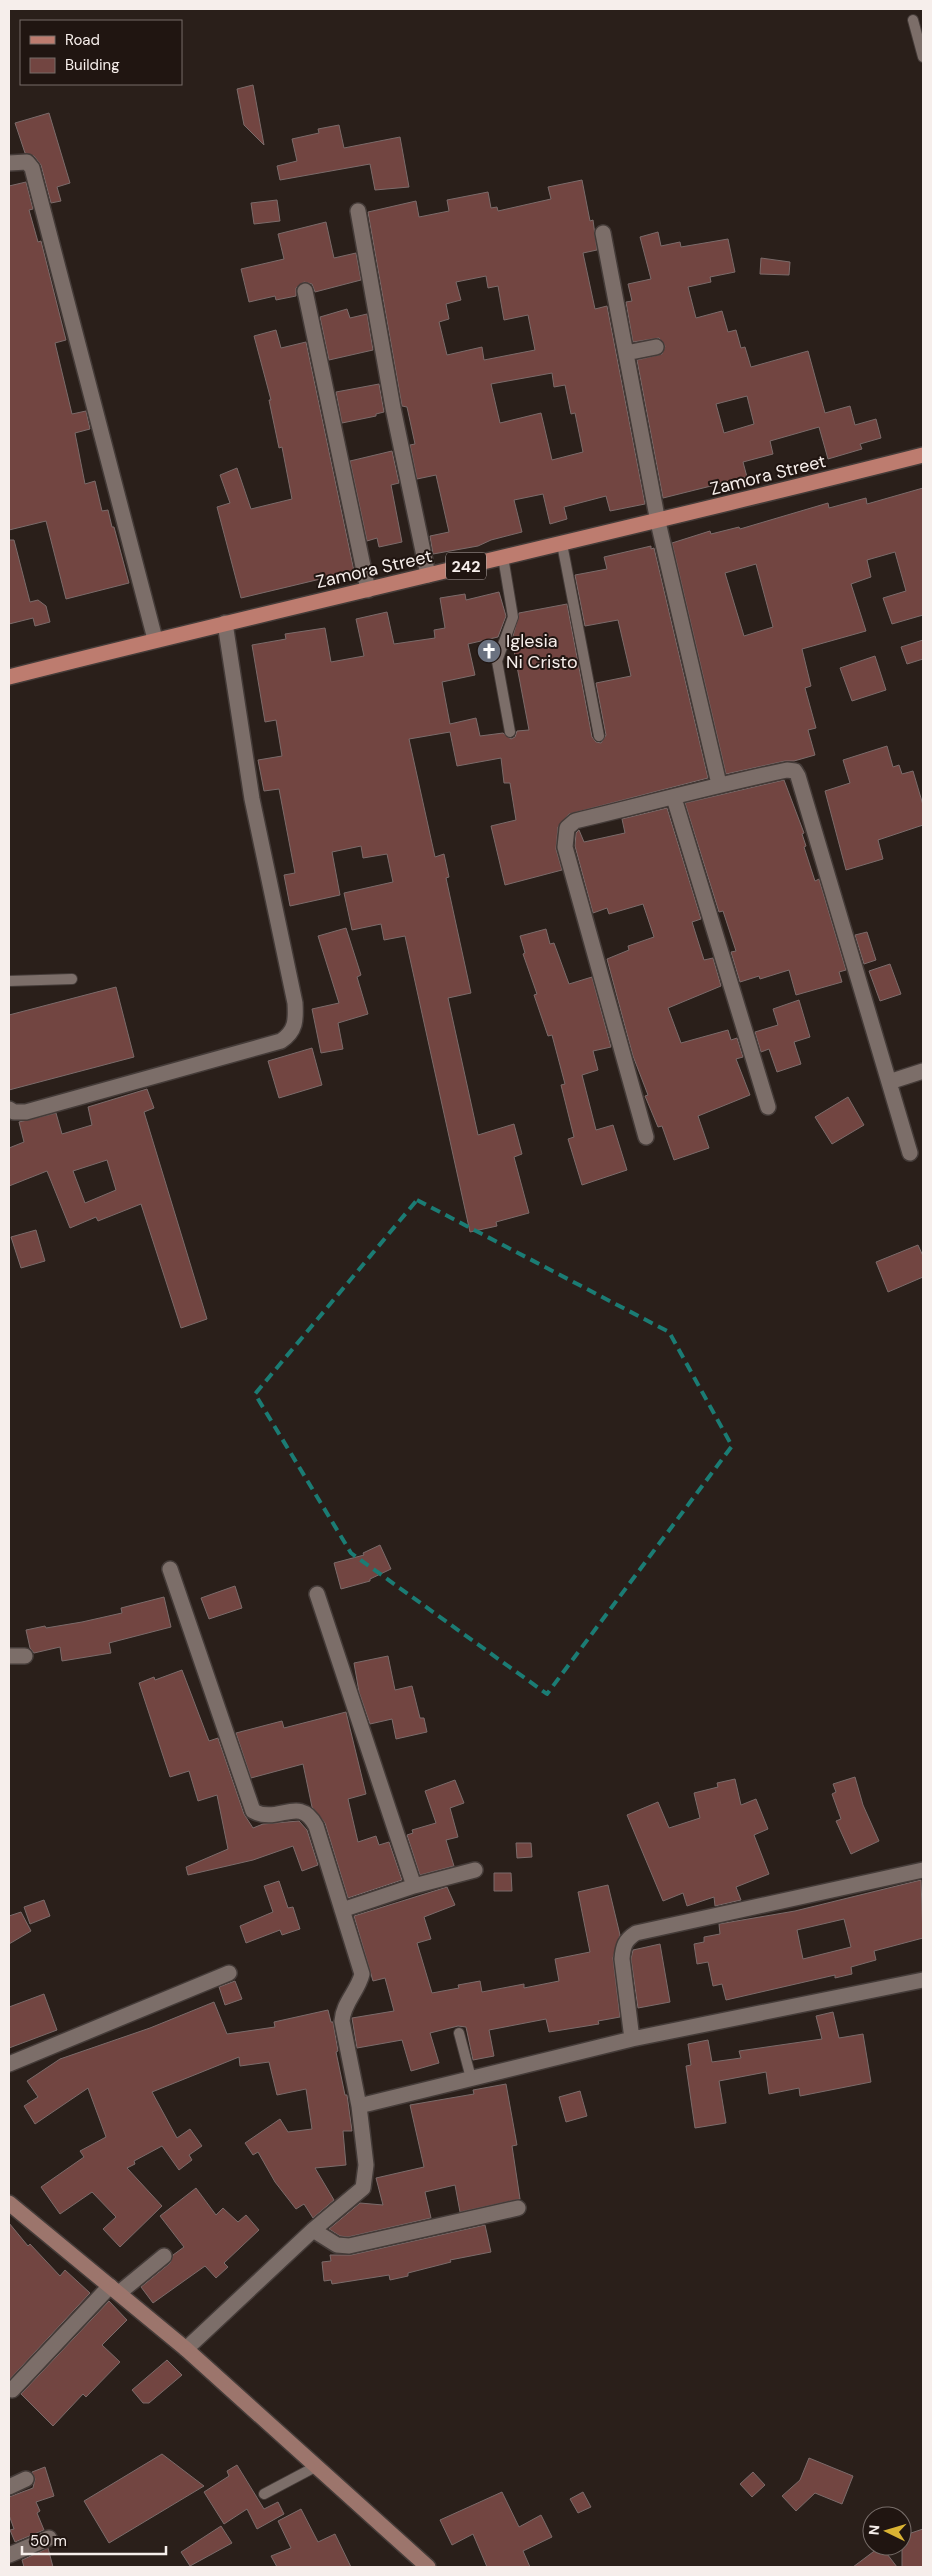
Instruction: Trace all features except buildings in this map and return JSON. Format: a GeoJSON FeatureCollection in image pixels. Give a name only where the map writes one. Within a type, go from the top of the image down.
{"type":"FeatureCollection","features":[{"type":"Feature","properties":{"kind":"main road","name":"Zamora Street"},"geometry":{"type":"LineString","coordinates":[[9,676],[428,575],[658,522],[923,456]]}},
{"type":"Feature","properties":{"kind":"street"},"geometry":{"type":"LineString","coordinates":[[9,164],[27,162],[32,168],[155,640]]}},
{"type":"Feature","properties":{"kind":"street"},"geometry":{"type":"LineString","coordinates":[[358,211],[393,408],[428,575]]}},
{"type":"Feature","properties":{"kind":"street"},"geometry":{"type":"LineString","coordinates":[[603,233],[658,522],[719,784]]}},
{"type":"Feature","properties":{"kind":"street"},"geometry":{"type":"LineString","coordinates":[[306,292],[368,590]]}},
{"type":"Feature","properties":{"kind":"street"},"geometry":{"type":"LineString","coordinates":[[626,353],[656,346]]}},
{"type":"Feature","properties":{"kind":"street"},"geometry":{"type":"LineString","coordinates":[[9,1110],[26,1112],[281,1041],[291,1034],[296,1020],[295,1003],[252,799],[226,623]]}},
{"type":"Feature","properties":{"kind":"street"},"geometry":{"type":"LineString","coordinates":[[646,1137],[601,984],[564,838],[566,828],[576,821],[674,798],[719,784],[788,770],[795,771],[798,776],[910,1153]]}},
{"type":"Feature","properties":{"kind":"street"},"geometry":{"type":"LineString","coordinates":[[674,798],[768,1107]]}},
{"type":"Feature","properties":{"kind":"street"},"geometry":{"type":"LineString","coordinates":[[889,1082],[923,1071]]}},
{"type":"Feature","properties":{"kind":"street"},"geometry":{"type":"LineString","coordinates":[[170,1569],[253,1811],[261,1816],[301,1810],[310,1814],[316,1826],[362,1974],[360,1983],[343,2012],[342,2021],[359,2106],[366,2165],[363,2188],[313,2230],[186,2349]]}},
{"type":"Feature","properties":{"kind":"street"},"geometry":{"type":"LineString","coordinates":[[318,1594],[414,1886]]}},
{"type":"Feature","properties":{"kind":"street"},"geometry":{"type":"LineString","coordinates":[[9,1656],[25,1656]]}},
{"type":"Feature","properties":{"kind":"street"},"geometry":{"type":"LineString","coordinates":[[342,1910],[414,1886],[475,1870]]}},
{"type":"Feature","properties":{"kind":"street"},"geometry":{"type":"LineString","coordinates":[[632,2039],[622,1959],[623,1947],[628,1939],[636,1933],[923,1870]]}},
{"type":"Feature","properties":{"kind":"street"},"geometry":{"type":"LineString","coordinates":[[9,2064],[229,1973]]}},
{"type":"Feature","properties":{"kind":"street"},"geometry":{"type":"LineString","coordinates":[[359,2106],[632,2039],[923,1980]]}},
{"type":"Feature","properties":{"kind":"street"},"geometry":{"type":"LineString","coordinates":[[9,2203],[186,2349],[428,2567]]}},
{"type":"Feature","properties":{"kind":"street"},"geometry":{"type":"LineString","coordinates":[[313,2230],[337,2244],[349,2246],[518,2208]]}},
{"type":"Feature","properties":{"kind":"street"},"geometry":{"type":"LineString","coordinates":[[12,2390],[114,2289],[164,2256]]}},
{"type":"Feature","properties":{"kind":"street"},"geometry":{"type":"LineString","coordinates":[[9,2487],[26,2479]]}},
{"type":"Feature","properties":{"kind":"street"},"geometry":{"type":"LineString","coordinates":[[9,2555],[49,2538]]}},
{"type":"Feature","properties":{"kind":"lane"},"geometry":{"type":"LineString","coordinates":[[913,20],[923,57]]}},
{"type":"Feature","properties":{"kind":"lane"},"geometry":{"type":"LineString","coordinates":[[562,544],[599,736]]}},
{"type":"Feature","properties":{"kind":"lane"},"geometry":{"type":"LineString","coordinates":[[503,558],[513,617],[497,661],[510,732]]}},
{"type":"Feature","properties":{"kind":"lane"},"geometry":{"type":"LineString","coordinates":[[9,981],[72,979]]}},
{"type":"Feature","properties":{"kind":"lane"},"geometry":{"type":"LineString","coordinates":[[459,2033],[471,2078]]}},
{"type":"Feature","properties":{"kind":"lane"},"geometry":{"type":"LineString","coordinates":[[264,2494],[315,2467]]}},
{"type":"Feature","properties":{"kind":"highlighted area"},"geometry":{"type":"Polygon","coordinates":[[[417,1200],[669,1332],[732,1446],[547,1694],[351,1553],[255,1394],[417,1200]]]}},
{"type":"Feature","properties":{"kind":"place","name":"Iglesia Ni Cristo"},"geometry":{"type":"Point","coordinates":[489,651]}}]}
